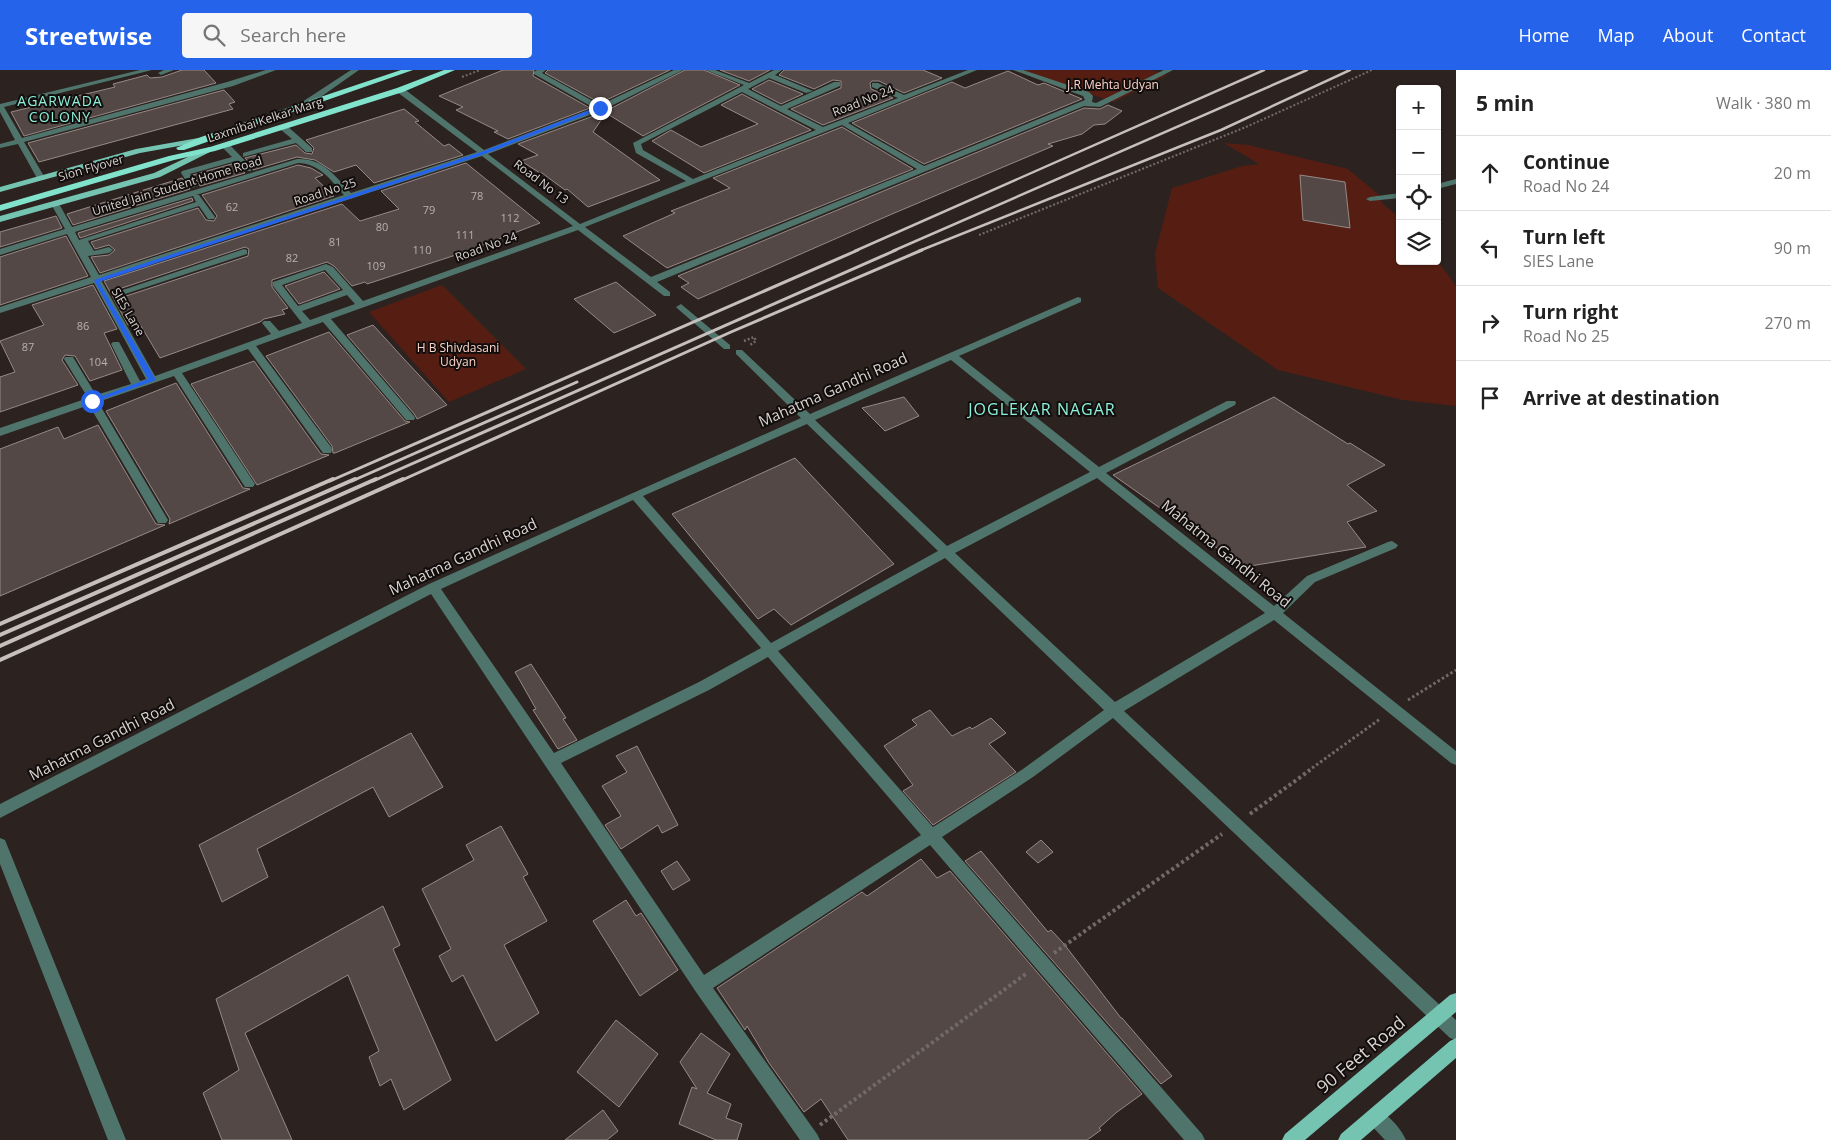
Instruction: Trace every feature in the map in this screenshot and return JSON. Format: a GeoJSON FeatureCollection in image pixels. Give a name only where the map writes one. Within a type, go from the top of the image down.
{"type":"FeatureCollection","features":[{"type":"Feature","properties":{"kind":"highway","name":"Laxmibai Kelkar Marg"},"geometry":{"type":"LineString","coordinates":[[207,138],[409,70]]}},
{"type":"Feature","properties":{"kind":"highway","name":"Laxmibai Kelkar Marg"},"geometry":{"type":"LineString","coordinates":[[188,154],[283,127],[400,90],[451,70]]}},
{"type":"Feature","properties":{"kind":"highway"},"geometry":{"type":"LineString","coordinates":[[188,154],[207,138],[223,145]]}},
{"type":"Feature","properties":{"kind":"highway","name":"Sion Flyover"},"geometry":{"type":"LineString","coordinates":[[0,203],[188,154]]}},
{"type":"Feature","properties":{"kind":"highway","name":"Sion Flyover"},"geometry":{"type":"LineString","coordinates":[[0,208],[188,154]]}},
{"type":"Feature","properties":{"kind":"main road","name":"Laxmibai Kelkar Marg"},"geometry":{"type":"LineString","coordinates":[[0,190],[139,151],[207,138]]}},
{"type":"Feature","properties":{"kind":"main road"},"geometry":{"type":"LineString","coordinates":[[0,219],[157,175],[188,154]]}},
{"type":"Feature","properties":{"kind":"main road","name":"90 Feet Road"},"geometry":{"type":"LineString","coordinates":[[1291,1140],[1456,1002]]}},
{"type":"Feature","properties":{"kind":"main road"},"geometry":{"type":"LineString","coordinates":[[1347,1140],[1456,1047]]}},
{"type":"Feature","properties":{"kind":"street"},"geometry":{"type":"LineString","coordinates":[[41,178],[0,106],[149,70]]}},
{"type":"Feature","properties":{"kind":"street"},"geometry":{"type":"LineString","coordinates":[[161,73],[171,70]]}},
{"type":"Feature","properties":{"kind":"street"},"geometry":{"type":"LineString","coordinates":[[0,146],[230,84],[273,70]]}},
{"type":"Feature","properties":{"kind":"street"},"geometry":{"type":"LineString","coordinates":[[302,106],[356,70]]}},
{"type":"Feature","properties":{"kind":"street"},"geometry":{"type":"LineString","coordinates":[[542,70],[536,73],[600,108]]}},
{"type":"Feature","properties":{"kind":"street","name":"Road No 25"},"geometry":{"type":"LineString","coordinates":[[0,310],[96,281],[483,153],[600,108],[680,70]]}},
{"type":"Feature","properties":{"kind":"street"},"geometry":{"type":"LineString","coordinates":[[709,70],[745,87],[781,109],[822,130]]}},
{"type":"Feature","properties":{"kind":"street"},"geometry":{"type":"LineString","coordinates":[[693,182],[639,151],[637,143],[779,70]]}},
{"type":"Feature","properties":{"kind":"street","name":"Road No 24"},"geometry":{"type":"LineString","coordinates":[[0,432],[152,380],[579,227],[974,70]]}},
{"type":"Feature","properties":{"kind":"street"},"geometry":{"type":"LineString","coordinates":[[650,281],[1089,101],[1089,96],[1086,94],[1016,70]]}},
{"type":"Feature","properties":{"kind":"street"},"geometry":{"type":"LineString","coordinates":[[1085,104],[1098,105],[1170,70]]}},
{"type":"Feature","properties":{"kind":"street"},"geometry":{"type":"LineString","coordinates":[[769,75],[809,91]]}},
{"type":"Feature","properties":{"kind":"street"},"geometry":{"type":"LineString","coordinates":[[781,109],[836,84]]}},
{"type":"Feature","properties":{"kind":"street"},"geometry":{"type":"LineString","coordinates":[[875,85],[904,98]]}},
{"type":"Feature","properties":{"kind":"street","name":"Road No 13"},"geometry":{"type":"LineString","coordinates":[[400,90],[667,294]]}},
{"type":"Feature","properties":{"kind":"street"},"geometry":{"type":"LineString","coordinates":[[842,122],[924,169]]}},
{"type":"Feature","properties":{"kind":"street"},"geometry":{"type":"LineString","coordinates":[[283,127],[309,150]]}},
{"type":"Feature","properties":{"kind":"street"},"geometry":{"type":"LineString","coordinates":[[211,216],[201,203],[185,174],[298,140]]}},
{"type":"Feature","properties":{"kind":"street"},"geometry":{"type":"LineString","coordinates":[[223,145],[241,157],[251,167]]}},
{"type":"Feature","properties":{"kind":"street"},"geometry":{"type":"LineString","coordinates":[[188,154],[198,169]]}},
{"type":"Feature","properties":{"kind":"street","name":"United Jain Student Home Road"},"geometry":{"type":"LineString","coordinates":[[0,252],[150,207],[194,190],[303,160],[318,163],[350,197]]}},
{"type":"Feature","properties":{"kind":"street"},"geometry":{"type":"LineString","coordinates":[[1441,186],[1456,181]]}},
{"type":"Feature","properties":{"kind":"street"},"geometry":{"type":"LineString","coordinates":[[1370,199],[1396,196]]}},
{"type":"Feature","properties":{"kind":"street"},"geometry":{"type":"LineString","coordinates":[[110,250],[92,254],[83,240],[201,203]]}},
{"type":"Feature","properties":{"kind":"street","name":"SIES Lane"},"geometry":{"type":"LineString","coordinates":[[54,204],[152,380]]}},
{"type":"Feature","properties":{"kind":"street"},"geometry":{"type":"LineString","coordinates":[[150,207],[156,216]]}},
{"type":"Feature","properties":{"kind":"street"},"geometry":{"type":"LineString","coordinates":[[140,210],[146,220]]}},
{"type":"Feature","properties":{"kind":"street"},"geometry":{"type":"LineString","coordinates":[[122,292],[244,252]]}},
{"type":"Feature","properties":{"kind":"street"},"geometry":{"type":"LineString","coordinates":[[168,257],[178,274]]}},
{"type":"Feature","properties":{"kind":"street"},"geometry":{"type":"LineString","coordinates":[[308,324],[276,284],[326,267],[361,305]]}},
{"type":"Feature","properties":{"kind":"street"},"geometry":{"type":"LineString","coordinates":[[296,310],[349,291]]}},
{"type":"Feature","properties":{"kind":"street","name":"Mahatma Gandhi Road"},"geometry":{"type":"LineString","coordinates":[[0,811],[433,587],[635,495],[1078,300]]}},
{"type":"Feature","properties":{"kind":"street"},"geometry":{"type":"LineString","coordinates":[[681,307],[727,347]]}},
{"type":"Feature","properties":{"kind":"street"},"geometry":{"type":"LineString","coordinates":[[325,318],[410,418]]}},
{"type":"Feature","properties":{"kind":"street"},"geometry":{"type":"LineString","coordinates":[[266,322],[277,335]]}},
{"type":"Feature","properties":{"kind":"street"},"geometry":{"type":"LineString","coordinates":[[116,344],[137,385]]}},
{"type":"Feature","properties":{"kind":"street"},"geometry":{"type":"LineString","coordinates":[[250,345],[328,450]]}},
{"type":"Feature","properties":{"kind":"street"},"geometry":{"type":"LineString","coordinates":[[739,352],[946,552],[1456,1032]]}},
{"type":"Feature","properties":{"kind":"street","name":"Mahatma Gandhi Road"},"geometry":{"type":"LineString","coordinates":[[952,356],[1456,759]]}},
{"type":"Feature","properties":{"kind":"street"},"geometry":{"type":"LineString","coordinates":[[69,359],[162,520]]}},
{"type":"Feature","properties":{"kind":"street"},"geometry":{"type":"LineString","coordinates":[[176,371],[249,484]]}},
{"type":"Feature","properties":{"kind":"street"},"geometry":{"type":"LineString","coordinates":[[552,761],[704,686],[946,552],[1232,403]]}},
{"type":"Feature","properties":{"kind":"street"},"geometry":{"type":"LineString","coordinates":[[635,495],[1196,1140]]}},
{"type":"Feature","properties":{"kind":"street"},"geometry":{"type":"LineString","coordinates":[[702,986],[1028,773],[1114,710],[1274,614],[1311,579],[1392,545]]}},
{"type":"Feature","properties":{"kind":"street"},"geometry":{"type":"LineString","coordinates":[[433,587],[702,986],[809,1137]]}},
{"type":"Feature","properties":{"kind":"street"},"geometry":{"type":"LineString","coordinates":[[0,845],[117,1140]]}},
{"type":"Feature","properties":{"kind":"street"},"geometry":{"type":"LineString","coordinates":[[1375,1117],[1397,1140]]}},
{"type":"Feature","properties":{"kind":"path"},"geometry":{"type":"LineString","coordinates":[[979,235],[1246,127],[1372,70]]}},
{"type":"Feature","properties":{"kind":"path"},"geometry":{"type":"LineString","coordinates":[[809,1137],[1041,962],[1236,825],[1393,709],[1456,670]]}},
{"type":"Feature","properties":{"kind":"green space","name":"J.R Mehta Udyan"},"geometry":{"type":"Polygon","coordinates":[[[1018,70],[1151,70],[1167,75],[1114,102],[1018,70]]]}},
{"type":"Feature","properties":{"kind":"green space"},"geometry":{"type":"Polygon","coordinates":[[[1224,143],[1248,145],[1348,169],[1379,195],[1382,203],[1396,215],[1396,265],[1441,265],[1456,286],[1456,406],[1403,400],[1278,370],[1158,288],[1155,254],[1172,188],[1242,166],[1259,164],[1224,143]]]}},
{"type":"Feature","properties":{"kind":"green space","name":"H B Shivdasani Udyan"},"geometry":{"type":"Polygon","coordinates":[[[442,285],[526,369],[449,402],[369,312],[442,285]]]}},
{"type":"Feature","properties":{"kind":"building"},"geometry":{"type":"Polygon","coordinates":[[[182,70],[204,70],[216,83],[24,136],[11,112],[115,87],[113,84],[147,75],[150,78],[162,77],[182,70]]]}},
{"type":"Feature","properties":{"kind":"building"},"geometry":{"type":"Polygon","coordinates":[[[503,70],[534,70],[533,76],[590,108],[508,139],[494,132],[498,131],[456,110],[463,107],[439,96],[503,70]]]}},
{"type":"Feature","properties":{"kind":"building"},"geometry":{"type":"Polygon","coordinates":[[[548,70],[670,70],[600,103],[545,73],[548,70]]]}},
{"type":"Feature","properties":{"kind":"building"},"geometry":{"type":"Polygon","coordinates":[[[685,70],[704,70],[740,85],[643,136],[606,113],[593,132],[660,180],[588,207],[567,189],[565,190],[542,173],[521,161],[538,155],[518,144],[604,112],[685,70]]]}},
{"type":"Feature","properties":{"kind":"building"},"geometry":{"type":"Polygon","coordinates":[[[720,70],[770,70],[749,81],[720,70]]]}},
{"type":"Feature","properties":{"kind":"building"},"geometry":{"type":"Polygon","coordinates":[[[784,70],[923,70],[942,78],[904,93],[879,81],[872,81],[870,83],[871,89],[893,98],[823,125],[791,109],[841,88],[841,81],[833,80],[814,89],[779,75],[784,70]]]}},
{"type":"Feature","properties":{"kind":"building"},"geometry":{"type":"Polygon","coordinates":[[[1008,71],[1038,85],[1044,83],[1082,99],[924,164],[852,123],[952,82],[965,88],[1008,71]]]}},
{"type":"Feature","properties":{"kind":"building"},"geometry":{"type":"Polygon","coordinates":[[[769,80],[803,94],[781,104],[752,89],[769,80]]]}},
{"type":"Feature","properties":{"kind":"building"},"geometry":{"type":"Polygon","coordinates":[[[224,90],[235,102],[229,104],[233,109],[39,162],[28,143],[224,90]]]}},
{"type":"Feature","properties":{"kind":"building"},"geometry":{"type":"Polygon","coordinates":[[[742,94],[811,130],[704,173],[652,141],[671,130],[701,147],[758,124],[721,105],[742,94]]]}},
{"type":"Feature","properties":{"kind":"building"},"geometry":{"type":"Polygon","coordinates":[[[1108,105],[1122,111],[1105,124],[1094,125],[1082,134],[1048,144],[1053,146],[698,299],[681,287],[689,283],[678,276],[1084,108],[1100,109],[1108,105]]]}},
{"type":"Feature","properties":{"kind":"building"},"geometry":{"type":"Polygon","coordinates":[[[404,109],[419,121],[415,122],[444,146],[449,144],[463,155],[374,183],[356,165],[334,172],[315,160],[297,157],[253,170],[245,158],[296,145],[305,153],[312,154],[314,148],[306,140],[404,109]]]}},
{"type":"Feature","properties":{"kind":"building"},"geometry":{"type":"Polygon","coordinates":[[[842,127],[913,169],[667,268],[623,236],[675,213],[671,211],[730,188],[713,178],[842,127]]]}},
{"type":"Feature","properties":{"kind":"building"},"geometry":{"type":"Polygon","coordinates":[[[235,163],[245,173],[200,186],[193,175],[235,163]]]}},
{"type":"Feature","properties":{"kind":"building"},"geometry":{"type":"Polygon","coordinates":[[[466,163],[540,223],[465,252],[367,284],[365,282],[352,286],[334,266],[327,262],[272,280],[272,287],[288,308],[282,310],[285,314],[264,319],[160,358],[138,321],[128,325],[104,281],[342,204],[360,221],[399,209],[381,191],[466,163]],[[245,247],[116,290],[115,292],[123,297],[248,256],[249,249],[245,247]]]}},
{"type":"Feature","properties":{"kind":"building"},"geometry":{"type":"Polygon","coordinates":[[[298,165],[311,168],[323,175],[315,178],[334,196],[100,273],[91,257],[109,255],[115,250],[109,245],[95,249],[91,242],[198,208],[206,220],[214,221],[217,216],[202,195],[298,165]]]}},
{"type":"Feature","properties":{"kind":"building"},"geometry":{"type":"Polygon","coordinates":[[[1300,175],[1345,182],[1350,228],[1303,220],[1300,175]]]}},
{"type":"Feature","properties":{"kind":"building"},"geometry":{"type":"Polygon","coordinates":[[[182,178],[190,189],[73,225],[67,214],[182,178]]]}},
{"type":"Feature","properties":{"kind":"building"},"geometry":{"type":"Polygon","coordinates":[[[192,198],[193,201],[80,238],[78,233],[192,198]]]}},
{"type":"Feature","properties":{"kind":"building"},"geometry":{"type":"Polygon","coordinates":[[[56,216],[62,228],[0,247],[0,232],[56,216]]]}},
{"type":"Feature","properties":{"kind":"building"},"geometry":{"type":"Polygon","coordinates":[[[66,236],[88,276],[0,305],[0,257],[66,236]]]}},
{"type":"Feature","properties":{"kind":"building"},"geometry":{"type":"Polygon","coordinates":[[[324,272],[340,289],[299,304],[285,286],[324,272]]]}},
{"type":"Feature","properties":{"kind":"building"},"geometry":{"type":"Polygon","coordinates":[[[616,282],[656,315],[614,333],[574,299],[616,282]]]}},
{"type":"Feature","properties":{"kind":"building"},"geometry":{"type":"Polygon","coordinates":[[[93,285],[117,329],[104,333],[122,370],[90,381],[75,356],[65,355],[62,360],[78,385],[0,412],[0,377],[15,372],[0,341],[44,325],[32,305],[93,285]]]}},
{"type":"Feature","properties":{"kind":"building"},"geometry":{"type":"Polygon","coordinates":[[[373,325],[447,405],[417,419],[347,335],[373,325]]]}},
{"type":"Feature","properties":{"kind":"building"},"geometry":{"type":"Polygon","coordinates":[[[329,332],[405,421],[410,422],[335,453],[333,453],[332,446],[266,356],[329,332]]]}},
{"type":"Feature","properties":{"kind":"building"},"geometry":{"type":"Polygon","coordinates":[[[254,361],[321,454],[329,455],[257,485],[191,384],[254,361]]]}},
{"type":"Feature","properties":{"kind":"building"},"geometry":{"type":"Polygon","coordinates":[[[176,383],[243,488],[250,489],[169,524],[170,519],[106,411],[176,383]]]}},
{"type":"Feature","properties":{"kind":"building"},"geometry":{"type":"Polygon","coordinates":[[[904,397],[919,416],[885,431],[862,408],[904,397]]]}},
{"type":"Feature","properties":{"kind":"building"},"geometry":{"type":"Polygon","coordinates":[[[1274,397],[1385,465],[1347,485],[1377,511],[1347,522],[1366,547],[1244,567],[1113,475],[1274,397]]]}},
{"type":"Feature","properties":{"kind":"building"},"geometry":{"type":"Polygon","coordinates":[[[98,425],[156,524],[165,525],[0,596],[0,449],[58,427],[64,439],[98,425]]]}},
{"type":"Feature","properties":{"kind":"building"},"geometry":{"type":"Polygon","coordinates":[[[795,458],[894,564],[791,625],[774,609],[758,619],[672,514],[795,458]]]}},
{"type":"Feature","properties":{"kind":"building"},"geometry":{"type":"Polygon","coordinates":[[[531,664],[566,718],[563,719],[577,740],[558,749],[533,710],[536,709],[515,672],[531,664]]]}},
{"type":"Feature","properties":{"kind":"building"},"geometry":{"type":"Polygon","coordinates":[[[930,710],[952,736],[970,727],[972,729],[991,718],[1006,733],[989,744],[1016,772],[933,825],[903,791],[913,785],[884,746],[917,725],[912,720],[930,710]]]}},
{"type":"Feature","properties":{"kind":"building"},"geometry":{"type":"Polygon","coordinates":[[[411,733],[443,787],[389,817],[373,787],[257,849],[268,877],[222,902],[199,845],[411,733]]]}},
{"type":"Feature","properties":{"kind":"building"},"geometry":{"type":"Polygon","coordinates":[[[637,746],[678,825],[662,833],[658,825],[621,849],[605,825],[621,816],[602,786],[627,772],[616,756],[637,746]]]}},
{"type":"Feature","properties":{"kind":"building"},"geometry":{"type":"Polygon","coordinates":[[[501,826],[528,874],[523,877],[547,921],[504,945],[539,1013],[496,1041],[463,975],[452,982],[439,956],[451,949],[422,889],[474,860],[466,845],[501,826]]]}},
{"type":"Feature","properties":{"kind":"building"},"geometry":{"type":"Polygon","coordinates":[[[1041,840],[1053,852],[1038,863],[1026,852],[1041,840]]]}},
{"type":"Feature","properties":{"kind":"building"},"geometry":{"type":"Polygon","coordinates":[[[981,851],[1048,932],[1051,930],[1064,944],[1121,1018],[1172,1076],[1161,1084],[965,861],[981,851]]]}},
{"type":"Feature","properties":{"kind":"building"},"geometry":{"type":"Polygon","coordinates":[[[921,859],[937,878],[950,871],[1142,1094],[1117,1112],[1099,1128],[1101,1130],[1087,1140],[848,1140],[821,1099],[804,1112],[769,1063],[747,1026],[745,1030],[717,988],[862,892],[867,896],[921,859]]]}},
{"type":"Feature","properties":{"kind":"building"},"geometry":{"type":"Polygon","coordinates":[[[677,861],[690,880],[673,890],[661,871],[677,861]]]}},
{"type":"Feature","properties":{"kind":"building"},"geometry":{"type":"Polygon","coordinates":[[[626,900],[636,916],[641,913],[678,970],[640,996],[593,921],[626,900]]]}},
{"type":"Feature","properties":{"kind":"building"},"geometry":{"type":"Polygon","coordinates":[[[383,906],[400,945],[393,949],[451,1080],[404,1110],[391,1079],[380,1086],[369,1057],[379,1051],[348,975],[245,1033],[292,1140],[222,1140],[203,1093],[239,1070],[216,999],[383,906]]]}},
{"type":"Feature","properties":{"kind":"building"},"geometry":{"type":"Polygon","coordinates":[[[616,1020],[658,1054],[619,1107],[577,1072],[616,1020]]]}},
{"type":"Feature","properties":{"kind":"building"},"geometry":{"type":"Polygon","coordinates":[[[701,1033],[730,1054],[707,1093],[731,1104],[726,1118],[742,1124],[737,1140],[716,1140],[679,1124],[692,1087],[697,1089],[680,1062],[701,1033]]]}},
{"type":"Feature","properties":{"kind":"building"},"geometry":{"type":"Polygon","coordinates":[[[603,1110],[618,1131],[607,1140],[565,1140],[603,1110]]]}},
{"type":"Feature","properties":{"kind":"railway"},"geometry":{"type":"LineString","coordinates":[[855,251],[1264,70]]}},
{"type":"Feature","properties":{"kind":"railway"},"geometry":{"type":"LineString","coordinates":[[893,251],[1307,70]]}},
{"type":"Feature","properties":{"kind":"railway"},"geometry":{"type":"LineString","coordinates":[[919,251],[1221,130],[1350,70]]}},
{"type":"Feature","properties":{"kind":"railway"},"geometry":{"type":"LineString","coordinates":[[330,481],[858,250]]}},
{"type":"Feature","properties":{"kind":"railway"},"geometry":{"type":"LineString","coordinates":[[373,481],[896,250]]}},
{"type":"Feature","properties":{"kind":"railway"},"geometry":{"type":"LineString","coordinates":[[400,481],[731,332],[922,250]]}},
{"type":"Feature","properties":{"kind":"railway"},"geometry":{"type":"LineString","coordinates":[[352,481],[577,382]]}},
{"type":"Feature","properties":{"kind":"railway"},"geometry":{"type":"LineString","coordinates":[[0,624],[333,479]]}},
{"type":"Feature","properties":{"kind":"railway"},"geometry":{"type":"LineString","coordinates":[[0,635],[355,479]]}},
{"type":"Feature","properties":{"kind":"railway"},"geometry":{"type":"LineString","coordinates":[[0,646],[376,479]]}},
{"type":"Feature","properties":{"kind":"railway"},"geometry":{"type":"LineString","coordinates":[[0,660],[403,479]]}},
{"type":"Feature","properties":{"kind":"district","name":"AGARWADA COLONY"},"geometry":{"type":"Point","coordinates":[60,110]}},
{"type":"Feature","properties":{"kind":"district","name":"JOGLEKAR NAGAR"},"geometry":{"type":"Point","coordinates":[1042,409]}},
{"type":"Feature","properties":{"kind":"route"},"geometry":{"type":"LineString","coordinates":[[92,401],[152,380],[96,281],[483,153],[600,108]]}}]}
